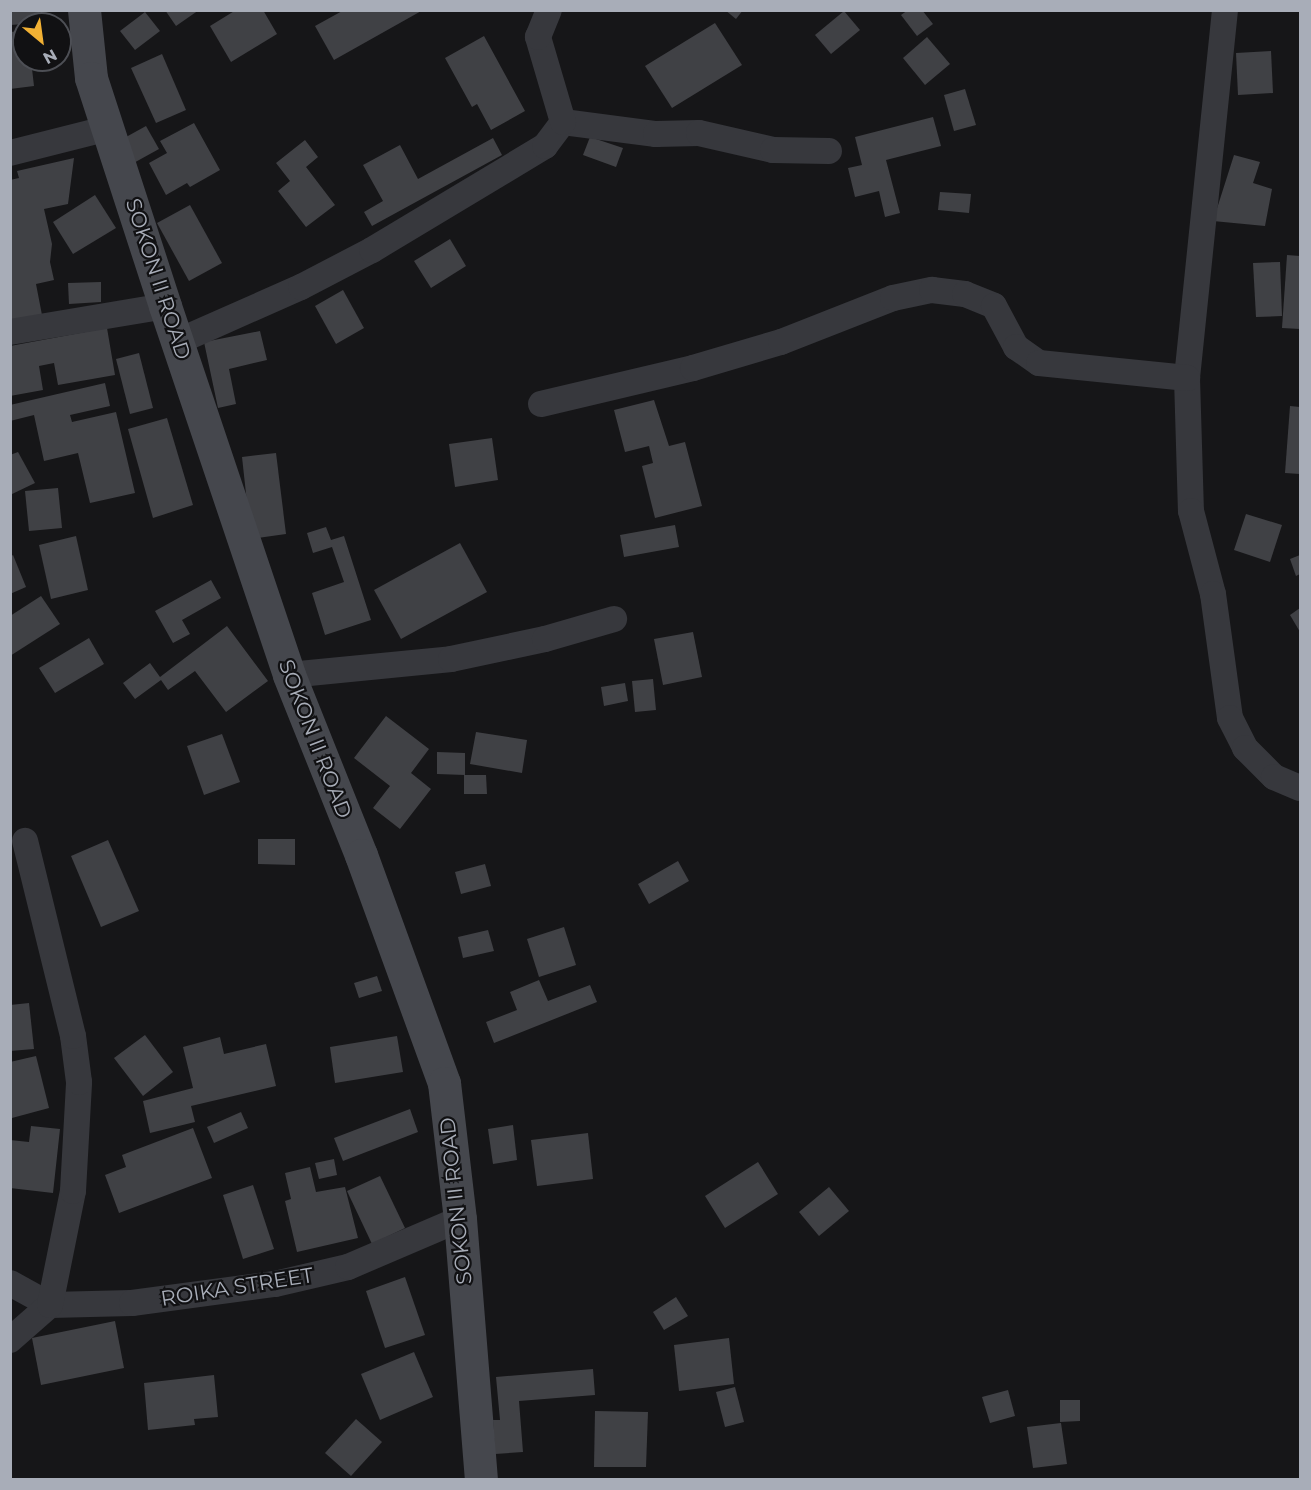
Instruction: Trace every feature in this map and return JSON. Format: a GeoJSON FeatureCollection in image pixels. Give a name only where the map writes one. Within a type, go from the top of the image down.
{"type":"FeatureCollection","features":[{"type":"Feature","properties":{"kind":"street","name":"SOKON II ROAD"},"geometry":{"type":"LineString","coordinates":[[84,10],[91,78],[165,306],[179,341],[289,675],[361,855],[444,1083],[460,1219],[481,1479]]}},
{"type":"Feature","properties":{"kind":"street"},"geometry":{"type":"LineString","coordinates":[[549,10],[538,37],[563,122]]}},
{"type":"Feature","properties":{"kind":"street"},"geometry":{"type":"LineString","coordinates":[[1225,10],[1187,378],[1191,511],[1213,594],[1230,718],[1245,748],[1274,777],[1300,788]]}},
{"type":"Feature","properties":{"kind":"street"},"geometry":{"type":"LineString","coordinates":[[563,122],[656,134],[699,133],[773,150],[829,151]]}},
{"type":"Feature","properties":{"kind":"street"},"geometry":{"type":"LineString","coordinates":[[179,341],[301,287],[372,250],[545,146],[563,122]]}},
{"type":"Feature","properties":{"kind":"street"},"geometry":{"type":"LineString","coordinates":[[10,153],[109,128]]}},
{"type":"Feature","properties":{"kind":"street"},"geometry":{"type":"LineString","coordinates":[[541,404],[704,365],[781,342],[893,298],[932,290],[965,294],[994,306],[1016,346],[1039,363],[1187,378]]}},
{"type":"Feature","properties":{"kind":"street"},"geometry":{"type":"LineString","coordinates":[[10,332],[165,306]]}},
{"type":"Feature","properties":{"kind":"street"},"geometry":{"type":"LineString","coordinates":[[289,675],[451,659],[545,639],[614,619]]}},
{"type":"Feature","properties":{"kind":"street"},"geometry":{"type":"LineString","coordinates":[[10,1340],[50,1305],[73,1191],[80,1082],[73,1036],[25,841]]}},
{"type":"Feature","properties":{"kind":"street","name":"ROIKA STREET"},"geometry":{"type":"LineString","coordinates":[[10,1283],[50,1305],[132,1304],[275,1284],[348,1267],[460,1219]]}},
{"type":"Feature","properties":{"kind":"building"},"geometry":{"type":"Polygon","coordinates":[[[10,10],[39,10],[39,12],[12,12],[12,25],[10,25],[10,10]]]}},
{"type":"Feature","properties":{"kind":"building"},"geometry":{"type":"Polygon","coordinates":[[[165,10],[199,10],[176,26],[165,10]]]}},
{"type":"Feature","properties":{"kind":"building"},"geometry":{"type":"Polygon","coordinates":[[[236,10],[263,10],[277,34],[231,62],[210,26],[236,10]]]}},
{"type":"Feature","properties":{"kind":"building"},"geometry":{"type":"Polygon","coordinates":[[[344,10],[423,10],[334,60],[315,26],[344,10]]]}},
{"type":"Feature","properties":{"kind":"building"},"geometry":{"type":"Polygon","coordinates":[[[725,10],[743,10],[736,19],[725,10]]]}},
{"type":"Feature","properties":{"kind":"building"},"geometry":{"type":"Polygon","coordinates":[[[908,10],[922,10],[933,24],[917,36],[901,15],[908,10]]]}},
{"type":"Feature","properties":{"kind":"building"},"geometry":{"type":"Polygon","coordinates":[[[844,11],[860,30],[831,54],[815,35],[844,11]]]}},
{"type":"Feature","properties":{"kind":"building"},"geometry":{"type":"Polygon","coordinates":[[[145,12],[160,31],[135,50],[120,31],[145,12]]]}},
{"type":"Feature","properties":{"kind":"building"},"geometry":{"type":"Polygon","coordinates":[[[715,23],[742,65],[672,108],[645,66],[715,23]]]}},
{"type":"Feature","properties":{"kind":"building"},"geometry":{"type":"Polygon","coordinates":[[[11,32],[12,72],[32,72],[34,86],[10,89],[11,32]]]}},
{"type":"Feature","properties":{"kind":"building"},"geometry":{"type":"Polygon","coordinates":[[[484,36],[525,111],[491,130],[477,104],[472,107],[445,58],[484,36]]]}},
{"type":"Feature","properties":{"kind":"building"},"geometry":{"type":"Polygon","coordinates":[[[927,37],[950,64],[925,85],[903,58],[927,37]]]}},
{"type":"Feature","properties":{"kind":"building"},"geometry":{"type":"Polygon","coordinates":[[[1271,51],[1273,93],[1238,95],[1236,53],[1271,51]]]}},
{"type":"Feature","properties":{"kind":"building"},"geometry":{"type":"Polygon","coordinates":[[[162,54],[186,110],[156,123],[131,68],[162,54]]]}},
{"type":"Feature","properties":{"kind":"building"},"geometry":{"type":"Polygon","coordinates":[[[965,89],[976,125],[954,131],[944,95],[965,89]]]}},
{"type":"Feature","properties":{"kind":"building"},"geometry":{"type":"Polygon","coordinates":[[[933,117],[941,146],[886,160],[900,213],[885,217],[879,191],[855,197],[848,168],[862,165],[855,137],[933,117]]]}},
{"type":"Feature","properties":{"kind":"building"},"geometry":{"type":"Polygon","coordinates":[[[194,123],[220,170],[190,187],[187,183],[166,195],[149,163],[167,153],[160,141],[194,123]]]}},
{"type":"Feature","properties":{"kind":"building"},"geometry":{"type":"Polygon","coordinates":[[[146,126],[159,149],[130,165],[117,142],[146,126]]]}},
{"type":"Feature","properties":{"kind":"building"},"geometry":{"type":"Polygon","coordinates":[[[590,137],[623,148],[616,167],[583,155],[590,137]]]}},
{"type":"Feature","properties":{"kind":"building"},"geometry":{"type":"Polygon","coordinates":[[[493,138],[502,155],[372,226],[364,212],[383,201],[363,165],[400,145],[418,179],[493,138]]]}},
{"type":"Feature","properties":{"kind":"building"},"geometry":{"type":"Polygon","coordinates":[[[305,140],[318,157],[306,167],[335,205],[306,227],[278,191],[290,181],[276,163],[305,140]]]}},
{"type":"Feature","properties":{"kind":"building"},"geometry":{"type":"Polygon","coordinates":[[[1234,155],[1260,162],[1253,183],[1272,189],[1265,226],[1213,221],[1234,155]]]}},
{"type":"Feature","properties":{"kind":"building"},"geometry":{"type":"Polygon","coordinates":[[[74,158],[68,204],[44,209],[52,244],[50,262],[54,280],[36,284],[42,315],[10,323],[10,180],[19,178],[17,171],[74,158]]]}},
{"type":"Feature","properties":{"kind":"building"},"geometry":{"type":"Polygon","coordinates":[[[940,192],[971,194],[969,213],[938,210],[940,192]]]}},
{"type":"Feature","properties":{"kind":"building"},"geometry":{"type":"Polygon","coordinates":[[[95,195],[116,228],[73,254],[53,222],[95,195]]]}},
{"type":"Feature","properties":{"kind":"building"},"geometry":{"type":"Polygon","coordinates":[[[190,205],[222,263],[189,281],[157,223],[190,205]]]}},
{"type":"Feature","properties":{"kind":"building"},"geometry":{"type":"Polygon","coordinates":[[[450,239],[466,266],[431,288],[414,261],[450,239]]]}},
{"type":"Feature","properties":{"kind":"building"},"geometry":{"type":"Polygon","coordinates":[[[1287,255],[1300,256],[1300,329],[1282,328],[1287,255]]]}},
{"type":"Feature","properties":{"kind":"building"},"geometry":{"type":"Polygon","coordinates":[[[1280,262],[1282,316],[1256,317],[1253,263],[1280,262]]]}},
{"type":"Feature","properties":{"kind":"building"},"geometry":{"type":"Polygon","coordinates":[[[101,282],[101,302],[69,304],[68,283],[101,282]]]}},
{"type":"Feature","properties":{"kind":"building"},"geometry":{"type":"Polygon","coordinates":[[[343,290],[364,328],[336,344],[315,306],[343,290]]]}},
{"type":"Feature","properties":{"kind":"building"},"geometry":{"type":"Polygon","coordinates":[[[107,328],[115,375],[58,385],[54,363],[39,366],[43,390],[10,396],[10,346],[107,328]]]}},
{"type":"Feature","properties":{"kind":"building"},"geometry":{"type":"Polygon","coordinates":[[[260,331],[267,360],[229,369],[236,404],[218,408],[204,342],[260,331]]]}},
{"type":"Feature","properties":{"kind":"building"},"geometry":{"type":"Polygon","coordinates":[[[139,353],[153,408],[130,414],[116,359],[139,353]]]}},
{"type":"Feature","properties":{"kind":"building"},"geometry":{"type":"Polygon","coordinates":[[[105,383],[110,406],[70,415],[72,422],[116,412],[135,493],[90,503],[78,453],[44,461],[34,415],[10,421],[10,405],[105,383]]]}},
{"type":"Feature","properties":{"kind":"building"},"geometry":{"type":"Polygon","coordinates":[[[654,400],[669,446],[685,442],[702,506],[655,518],[642,466],[653,463],[649,446],[625,452],[614,410],[654,400]]]}},
{"type":"Feature","properties":{"kind":"building"},"geometry":{"type":"Polygon","coordinates":[[[1290,406],[1300,407],[1300,474],[1285,473],[1290,406]]]}},
{"type":"Feature","properties":{"kind":"building"},"geometry":{"type":"Polygon","coordinates":[[[167,418],[193,505],[153,518],[128,429],[167,418]]]}},
{"type":"Feature","properties":{"kind":"building"},"geometry":{"type":"Polygon","coordinates":[[[492,438],[498,480],[455,487],[449,444],[492,438]]]}},
{"type":"Feature","properties":{"kind":"building"},"geometry":{"type":"Polygon","coordinates":[[[18,452],[35,483],[10,495],[10,455],[18,452]]]}},
{"type":"Feature","properties":{"kind":"building"},"geometry":{"type":"Polygon","coordinates":[[[276,453],[286,534],[251,539],[242,457],[276,453]]]}},
{"type":"Feature","properties":{"kind":"building"},"geometry":{"type":"Polygon","coordinates":[[[58,488],[62,528],[29,531],[25,491],[58,488]]]}},
{"type":"Feature","properties":{"kind":"building"},"geometry":{"type":"Polygon","coordinates":[[[1246,514],[1282,525],[1270,562],[1234,550],[1246,514]]]}},
{"type":"Feature","properties":{"kind":"building"},"geometry":{"type":"Polygon","coordinates":[[[675,525],[679,547],[624,557],[620,535],[675,525]]]}},
{"type":"Feature","properties":{"kind":"building"},"geometry":{"type":"Polygon","coordinates":[[[326,527],[331,540],[344,536],[371,620],[325,635],[312,593],[344,582],[332,547],[313,553],[307,533],[326,527]]]}},
{"type":"Feature","properties":{"kind":"building"},"geometry":{"type":"Polygon","coordinates":[[[76,536],[88,590],[51,599],[39,545],[76,536]]]}},
{"type":"Feature","properties":{"kind":"building"},"geometry":{"type":"Polygon","coordinates":[[[460,543],[487,592],[401,639],[374,590],[460,543]]]}},
{"type":"Feature","properties":{"kind":"building"},"geometry":{"type":"Polygon","coordinates":[[[13,555],[26,587],[10,594],[10,557],[13,555]]]}},
{"type":"Feature","properties":{"kind":"building"},"geometry":{"type":"Polygon","coordinates":[[[1300,555],[1300,574],[1296,576],[1290,559],[1300,555]]]}},
{"type":"Feature","properties":{"kind":"building"},"geometry":{"type":"Polygon","coordinates":[[[211,580],[221,598],[182,620],[190,634],[173,643],[155,611],[211,580]]]}},
{"type":"Feature","properties":{"kind":"building"},"geometry":{"type":"Polygon","coordinates":[[[41,596],[60,624],[10,656],[10,616],[41,596]]]}},
{"type":"Feature","properties":{"kind":"building"},"geometry":{"type":"Polygon","coordinates":[[[1300,608],[1300,632],[1290,615],[1300,608]]]}},
{"type":"Feature","properties":{"kind":"building"},"geometry":{"type":"Polygon","coordinates":[[[227,626],[268,681],[226,712],[195,671],[168,690],[161,680],[135,699],[123,683],[150,663],[160,677],[227,626]]]}},
{"type":"Feature","properties":{"kind":"building"},"geometry":{"type":"Polygon","coordinates":[[[693,632],[702,677],[663,685],[654,639],[693,632]]]}},
{"type":"Feature","properties":{"kind":"building"},"geometry":{"type":"Polygon","coordinates":[[[89,638],[104,664],[55,693],[39,668],[89,638]]]}},
{"type":"Feature","properties":{"kind":"building"},"geometry":{"type":"Polygon","coordinates":[[[653,679],[656,710],[635,712],[632,681],[653,679]]]}},
{"type":"Feature","properties":{"kind":"building"},"geometry":{"type":"Polygon","coordinates":[[[625,683],[628,701],[604,706],[601,687],[625,683]]]}},
{"type":"Feature","properties":{"kind":"building"},"geometry":{"type":"Polygon","coordinates":[[[386,716],[429,749],[411,773],[431,789],[400,829],[373,808],[390,786],[354,758],[386,716]]]}},
{"type":"Feature","properties":{"kind":"building"},"geometry":{"type":"Polygon","coordinates":[[[476,732],[527,740],[522,773],[470,764],[476,732]]]}},
{"type":"Feature","properties":{"kind":"building"},"geometry":{"type":"Polygon","coordinates":[[[222,734],[240,782],[204,795],[187,746],[222,734]]]}},
{"type":"Feature","properties":{"kind":"building"},"geometry":{"type":"Polygon","coordinates":[[[437,752],[465,753],[465,775],[437,774],[437,752]]]}},
{"type":"Feature","properties":{"kind":"building"},"geometry":{"type":"Polygon","coordinates":[[[464,775],[486,775],[487,794],[464,794],[464,775]]]}},
{"type":"Feature","properties":{"kind":"building"},"geometry":{"type":"Polygon","coordinates":[[[258,839],[295,839],[295,865],[258,864],[258,839]]]}},
{"type":"Feature","properties":{"kind":"building"},"geometry":{"type":"Polygon","coordinates":[[[108,840],[139,911],[101,927],[71,856],[108,840]]]}},
{"type":"Feature","properties":{"kind":"building"},"geometry":{"type":"Polygon","coordinates":[[[678,861],[689,881],[649,904],[638,884],[678,861]]]}},
{"type":"Feature","properties":{"kind":"building"},"geometry":{"type":"Polygon","coordinates":[[[485,864],[491,886],[461,894],[455,872],[485,864]]]}},
{"type":"Feature","properties":{"kind":"building"},"geometry":{"type":"Polygon","coordinates":[[[564,927],[576,965],[539,977],[527,939],[564,927]]]}},
{"type":"Feature","properties":{"kind":"building"},"geometry":{"type":"Polygon","coordinates":[[[488,930],[494,951],[463,958],[458,937],[488,930]]]}},
{"type":"Feature","properties":{"kind":"building"},"geometry":{"type":"Polygon","coordinates":[[[377,976],[382,991],[359,998],[354,983],[377,976]]]}},
{"type":"Feature","properties":{"kind":"building"},"geometry":{"type":"Polygon","coordinates":[[[539,980],[548,1001],[590,985],[597,1002],[494,1043],[486,1022],[517,1010],[510,992],[539,980]]]}},
{"type":"Feature","properties":{"kind":"building"},"geometry":{"type":"Polygon","coordinates":[[[29,1003],[34,1049],[10,1051],[10,1005],[29,1003]]]}},
{"type":"Feature","properties":{"kind":"building"},"geometry":{"type":"Polygon","coordinates":[[[145,1035],[173,1072],[143,1096],[114,1058],[145,1035]]]}},
{"type":"Feature","properties":{"kind":"building"},"geometry":{"type":"Polygon","coordinates":[[[397,1036],[403,1072],[335,1083],[330,1047],[397,1036]]]}},
{"type":"Feature","properties":{"kind":"building"},"geometry":{"type":"Polygon","coordinates":[[[220,1037],[224,1054],[266,1044],[276,1086],[191,1106],[195,1122],[150,1133],[143,1101],[193,1088],[183,1047],[220,1037]]]}},
{"type":"Feature","properties":{"kind":"building"},"geometry":{"type":"Polygon","coordinates":[[[36,1056],[49,1108],[12,1118],[10,1062],[36,1056]]]}},
{"type":"Feature","properties":{"kind":"building"},"geometry":{"type":"Polygon","coordinates":[[[410,1109],[418,1132],[343,1161],[334,1138],[410,1109]]]}},
{"type":"Feature","properties":{"kind":"building"},"geometry":{"type":"Polygon","coordinates":[[[241,1112],[248,1128],[214,1143],[207,1127],[241,1112]]]}},
{"type":"Feature","properties":{"kind":"building"},"geometry":{"type":"Polygon","coordinates":[[[513,1125],[517,1160],[493,1164],[488,1129],[513,1125]]]}},
{"type":"Feature","properties":{"kind":"building"},"geometry":{"type":"Polygon","coordinates":[[[31,1126],[60,1129],[53,1193],[10,1188],[10,1140],[29,1142],[31,1126]]]}},
{"type":"Feature","properties":{"kind":"building"},"geometry":{"type":"Polygon","coordinates":[[[193,1128],[212,1178],[119,1213],[105,1175],[126,1167],[122,1155],[193,1128]]]}},
{"type":"Feature","properties":{"kind":"building"},"geometry":{"type":"Polygon","coordinates":[[[588,1133],[593,1179],[537,1186],[531,1140],[588,1133]]]}},
{"type":"Feature","properties":{"kind":"building"},"geometry":{"type":"Polygon","coordinates":[[[334,1159],[337,1175],[319,1179],[315,1163],[334,1159]]]}},
{"type":"Feature","properties":{"kind":"building"},"geometry":{"type":"Polygon","coordinates":[[[758,1162],[778,1194],[725,1228],[705,1196],[758,1162]]]}},
{"type":"Feature","properties":{"kind":"building"},"geometry":{"type":"Polygon","coordinates":[[[310,1167],[316,1192],[345,1187],[358,1238],[297,1252],[285,1201],[291,1199],[285,1173],[310,1167]]]}},
{"type":"Feature","properties":{"kind":"building"},"geometry":{"type":"Polygon","coordinates":[[[380,1176],[405,1228],[372,1244],[347,1191],[380,1176]]]}},
{"type":"Feature","properties":{"kind":"building"},"geometry":{"type":"Polygon","coordinates":[[[253,1185],[274,1249],[243,1259],[223,1195],[253,1185]]]}},
{"type":"Feature","properties":{"kind":"building"},"geometry":{"type":"Polygon","coordinates":[[[829,1187],[849,1211],[819,1236],[799,1212],[829,1187]]]}},
{"type":"Feature","properties":{"kind":"building"},"geometry":{"type":"Polygon","coordinates":[[[405,1277],[425,1335],[385,1348],[366,1291],[405,1277]]]}},
{"type":"Feature","properties":{"kind":"building"},"geometry":{"type":"Polygon","coordinates":[[[676,1297],[688,1316],[664,1330],[653,1312],[676,1297]]]}},
{"type":"Feature","properties":{"kind":"building"},"geometry":{"type":"Polygon","coordinates":[[[115,1321],[124,1368],[41,1385],[32,1338],[115,1321]]]}},
{"type":"Feature","properties":{"kind":"building"},"geometry":{"type":"Polygon","coordinates":[[[729,1338],[734,1384],[679,1391],[674,1345],[729,1338]]]}},
{"type":"Feature","properties":{"kind":"building"},"geometry":{"type":"Polygon","coordinates":[[[414,1352],[433,1397],[380,1420],[361,1374],[414,1352]]]}},
{"type":"Feature","properties":{"kind":"building"},"geometry":{"type":"Polygon","coordinates":[[[593,1369],[595,1395],[519,1401],[523,1452],[495,1454],[493,1420],[500,1420],[496,1377],[593,1369]]]}},
{"type":"Feature","properties":{"kind":"building"},"geometry":{"type":"Polygon","coordinates":[[[214,1375],[218,1417],[194,1419],[195,1425],[148,1430],[144,1383],[214,1375]]]}},
{"type":"Feature","properties":{"kind":"building"},"geometry":{"type":"Polygon","coordinates":[[[735,1387],[744,1422],[725,1427],[716,1392],[735,1387]]]}},
{"type":"Feature","properties":{"kind":"building"},"geometry":{"type":"Polygon","coordinates":[[[1008,1390],[1015,1416],[990,1423],[982,1397],[1008,1390]]]}},
{"type":"Feature","properties":{"kind":"building"},"geometry":{"type":"Polygon","coordinates":[[[1060,1400],[1080,1400],[1080,1421],[1060,1422],[1060,1400]]]}},
{"type":"Feature","properties":{"kind":"building"},"geometry":{"type":"Polygon","coordinates":[[[595,1411],[648,1412],[646,1467],[594,1467],[595,1411]]]}},
{"type":"Feature","properties":{"kind":"building"},"geometry":{"type":"Polygon","coordinates":[[[356,1419],[382,1442],[351,1476],[325,1453],[356,1419]]]}},
{"type":"Feature","properties":{"kind":"building"},"geometry":{"type":"Polygon","coordinates":[[[1061,1423],[1067,1464],[1033,1468],[1027,1427],[1061,1423]]]}}]}
